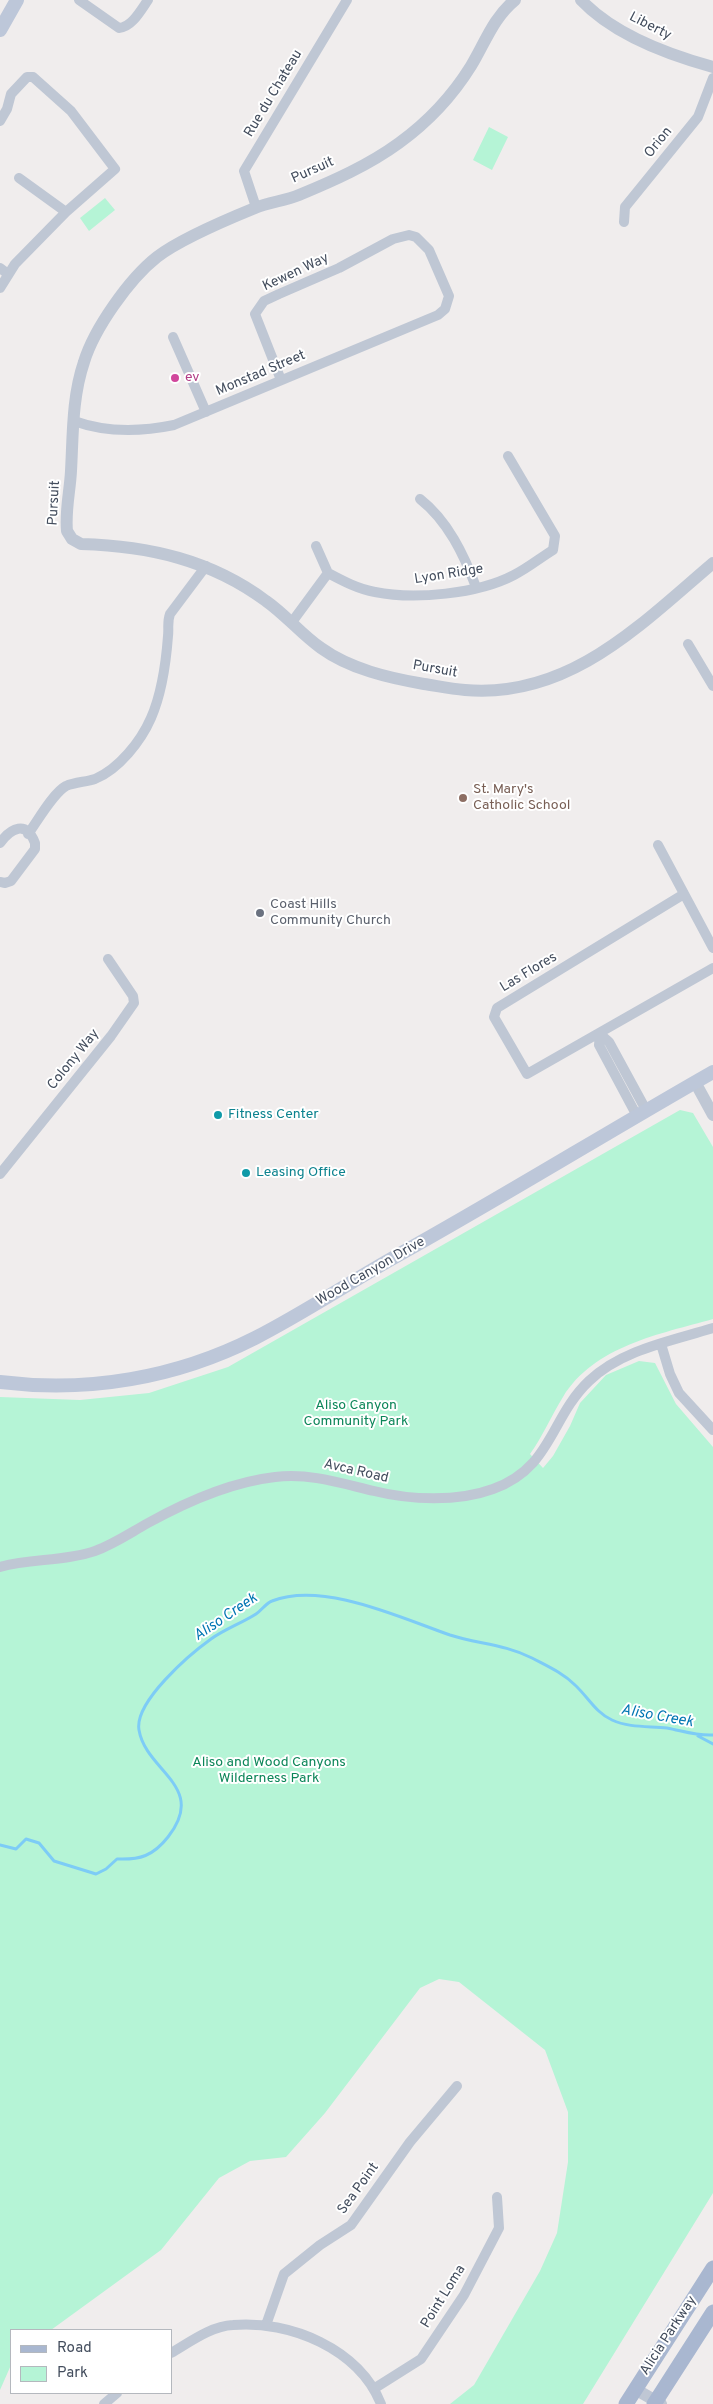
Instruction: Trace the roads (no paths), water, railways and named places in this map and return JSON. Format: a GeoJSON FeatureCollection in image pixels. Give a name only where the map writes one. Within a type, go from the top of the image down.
{"type":"FeatureCollection","features":[{"type":"Feature","properties":{"kind":"main road"},"geometry":{"type":"LineString","coordinates":[[0,30],[17,0]]}},
{"type":"Feature","properties":{"kind":"main road","name":"Wood Canyon Drive"},"geometry":{"type":"LineString","coordinates":[[0,1382],[45,1386],[122,1381],[167,1372],[202,1362],[254,1338],[325,1299],[713,1072]]}},
{"type":"Feature","properties":{"kind":"main road","name":"Alicia Parkway"},"geometry":{"type":"LineString","coordinates":[[626,2404],[713,2268]]}},
{"type":"Feature","properties":{"kind":"main road","name":"Alicia Parkway"},"geometry":{"type":"LineString","coordinates":[[657,2403],[713,2312]]}},
{"type":"Feature","properties":{"kind":"street"},"geometry":{"type":"LineString","coordinates":[[79,0],[119,28],[125,28],[148,0]]}},
{"type":"Feature","properties":{"kind":"street","name":"Rue du Chateau"},"geometry":{"type":"LineString","coordinates":[[256,207],[244,171],[347,0]]}},
{"type":"Feature","properties":{"kind":"street","name":"Pursuit"},"geometry":{"type":"LineString","coordinates":[[514,0],[505,8],[490,30],[471,66],[457,86],[434,112],[410,134],[386,152],[348,173],[297,196],[256,207],[157,257],[137,277],[113,307],[84,362],[74,422],[66,522],[67,531],[72,539],[81,544],[164,553],[206,566],[242,584],[292,622],[321,648],[376,674],[466,691],[506,689],[546,681],[584,665],[621,642],[713,563]]}},
{"type":"Feature","properties":{"kind":"street","name":"Liberty"},"geometry":{"type":"LineString","coordinates":[[581,0],[620,29],[644,43],[680,58],[713,67]]}},
{"type":"Feature","properties":{"kind":"street"},"geometry":{"type":"LineString","coordinates":[[0,121],[7,109],[11,94],[27,78],[33,77],[71,111],[114,166],[113,172],[66,212],[4,271],[0,288]]}},
{"type":"Feature","properties":{"kind":"street","name":"Orion"},"geometry":{"type":"LineString","coordinates":[[624,222],[625,207],[698,116],[713,78]]}},
{"type":"Feature","properties":{"kind":"street"},"geometry":{"type":"LineString","coordinates":[[18,178],[66,212]]}},
{"type":"Feature","properties":{"kind":"street","name":"Kewen Way"},"geometry":{"type":"LineString","coordinates":[[281,380],[255,314],[264,301],[339,268],[401,235],[416,237]]}},
{"type":"Feature","properties":{"kind":"street","name":"Monstad Street"},"geometry":{"type":"LineString","coordinates":[[74,422],[92,428],[120,431],[148,430],[174,425],[438,315],[445,310],[449,296],[429,250],[416,237]]}},
{"type":"Feature","properties":{"kind":"street"},"geometry":{"type":"LineString","coordinates":[[173,337],[206,412]]}},
{"type":"Feature","properties":{"kind":"street","name":"Lyon Ridge"},"geometry":{"type":"LineString","coordinates":[[328,573],[372,592],[399,596],[439,593],[476,587],[512,576],[553,550],[555,536],[508,456]]}},
{"type":"Feature","properties":{"kind":"street"},"geometry":{"type":"LineString","coordinates":[[420,500],[433,509],[456,542],[465,557],[476,587]]}},
{"type":"Feature","properties":{"kind":"street"},"geometry":{"type":"LineString","coordinates":[[292,622],[328,573],[316,546]]}},
{"type":"Feature","properties":{"kind":"street"},"geometry":{"type":"LineString","coordinates":[[28,834],[65,786],[94,779],[107,773],[125,755],[141,734],[151,718],[160,692],[168,635],[167,621],[170,614],[206,566]]}},
{"type":"Feature","properties":{"kind":"street"},"geometry":{"type":"LineString","coordinates":[[688,644],[713,686]]}},
{"type":"Feature","properties":{"kind":"street"},"geometry":{"type":"LineString","coordinates":[[0,843],[10,831],[15,829],[22,830],[33,838],[35,849],[11,881],[0,882]]}},
{"type":"Feature","properties":{"kind":"street"},"geometry":{"type":"LineString","coordinates":[[658,845],[713,948]]}},
{"type":"Feature","properties":{"kind":"street","name":"Las Flores"},"geometry":{"type":"LineString","coordinates":[[684,894],[497,1008],[494,1017],[527,1074],[713,968]]}},
{"type":"Feature","properties":{"kind":"street","name":"Colony Way"},"geometry":{"type":"LineString","coordinates":[[0,1174],[112,1036],[134,1004],[134,996],[108,959]]}},
{"type":"Feature","properties":{"kind":"street"},"geometry":{"type":"LineString","coordinates":[[600,1034],[609,1042],[641,1113]]}},
{"type":"Feature","properties":{"kind":"street"},"geometry":{"type":"LineString","coordinates":[[695,1082],[713,1115]]}},
{"type":"Feature","properties":{"kind":"street","name":"Avca Road"},"geometry":{"type":"LineString","coordinates":[[0,1567],[80,1556],[120,1539],[196,1500],[240,1485],[275,1477],[307,1476],[326,1478],[375,1492],[410,1496],[456,1496],[491,1490],[510,1481],[538,1459],[550,1442],[571,1402],[597,1373],[632,1354],[713,1328]]}},
{"type":"Feature","properties":{"kind":"street"},"geometry":{"type":"LineString","coordinates":[[661,1344],[670,1374],[679,1393],[713,1430]]}},
{"type":"Feature","properties":{"kind":"street","name":"Sea Point"},"geometry":{"type":"LineString","coordinates":[[266,2325],[284,2274],[320,2245],[351,2225],[410,2142],[457,2086]]}},
{"type":"Feature","properties":{"kind":"street","name":"Point Loma"},"geometry":{"type":"LineString","coordinates":[[375,2388],[421,2359],[464,2295],[499,2228],[497,2197]]}},
{"type":"Feature","properties":{"kind":"street"},"geometry":{"type":"LineString","coordinates":[[172,2352],[204,2334],[232,2325],[266,2325],[303,2335],[345,2356],[375,2388],[381,2404]]}},
{"type":"Feature","properties":{"kind":"street"},"geometry":{"type":"LineString","coordinates":[[635,2389],[657,2403]]}},
{"type":"Feature","properties":{"kind":"waterway","name":"Aliso Creek"},"geometry":{"type":"LineString","coordinates":[[0,1845],[16,1849],[26,1839],[39,1843],[54,1861],[96,1874],[106,1869],[117,1859],[133,1859],[157,1849],[168,1837],[179,1819],[181,1805],[178,1792],[171,1780],[144,1745],[139,1730],[140,1719],[145,1706],[165,1680],[211,1639],[256,1614],[270,1602],[292,1596],[314,1595],[338,1598],[386,1611],[450,1635],[522,1653],[565,1677],[601,1713],[619,1723],[713,1735]]}},
{"type":"Feature","properties":{"kind":"waterway"},"geometry":{"type":"LineString","coordinates":[[698,1736],[713,1744]]}},
{"type":"Feature","properties":{"kind":"place","name":"ev"},"geometry":{"type":"Point","coordinates":[175,378]}},
{"type":"Feature","properties":{"kind":"place","name":"St. Mary's Catholic School"},"geometry":{"type":"Point","coordinates":[463,798]}},
{"type":"Feature","properties":{"kind":"place","name":"Coast Hills Community Church"},"geometry":{"type":"Point","coordinates":[260,913]}},
{"type":"Feature","properties":{"kind":"place","name":"Fitness Center"},"geometry":{"type":"Point","coordinates":[218,1115]}},
{"type":"Feature","properties":{"kind":"place","name":"Leasing Office"},"geometry":{"type":"Point","coordinates":[246,1173]}},
{"type":"Feature","properties":{"kind":"park label","name":"Aliso Canyon Community Park"},"geometry":{"type":"Point","coordinates":[356,1414]}},
{"type":"Feature","properties":{"kind":"park label","name":"Aliso and Wood Canyons Wilderness Park"},"geometry":{"type":"Point","coordinates":[269,1772]}}]}
